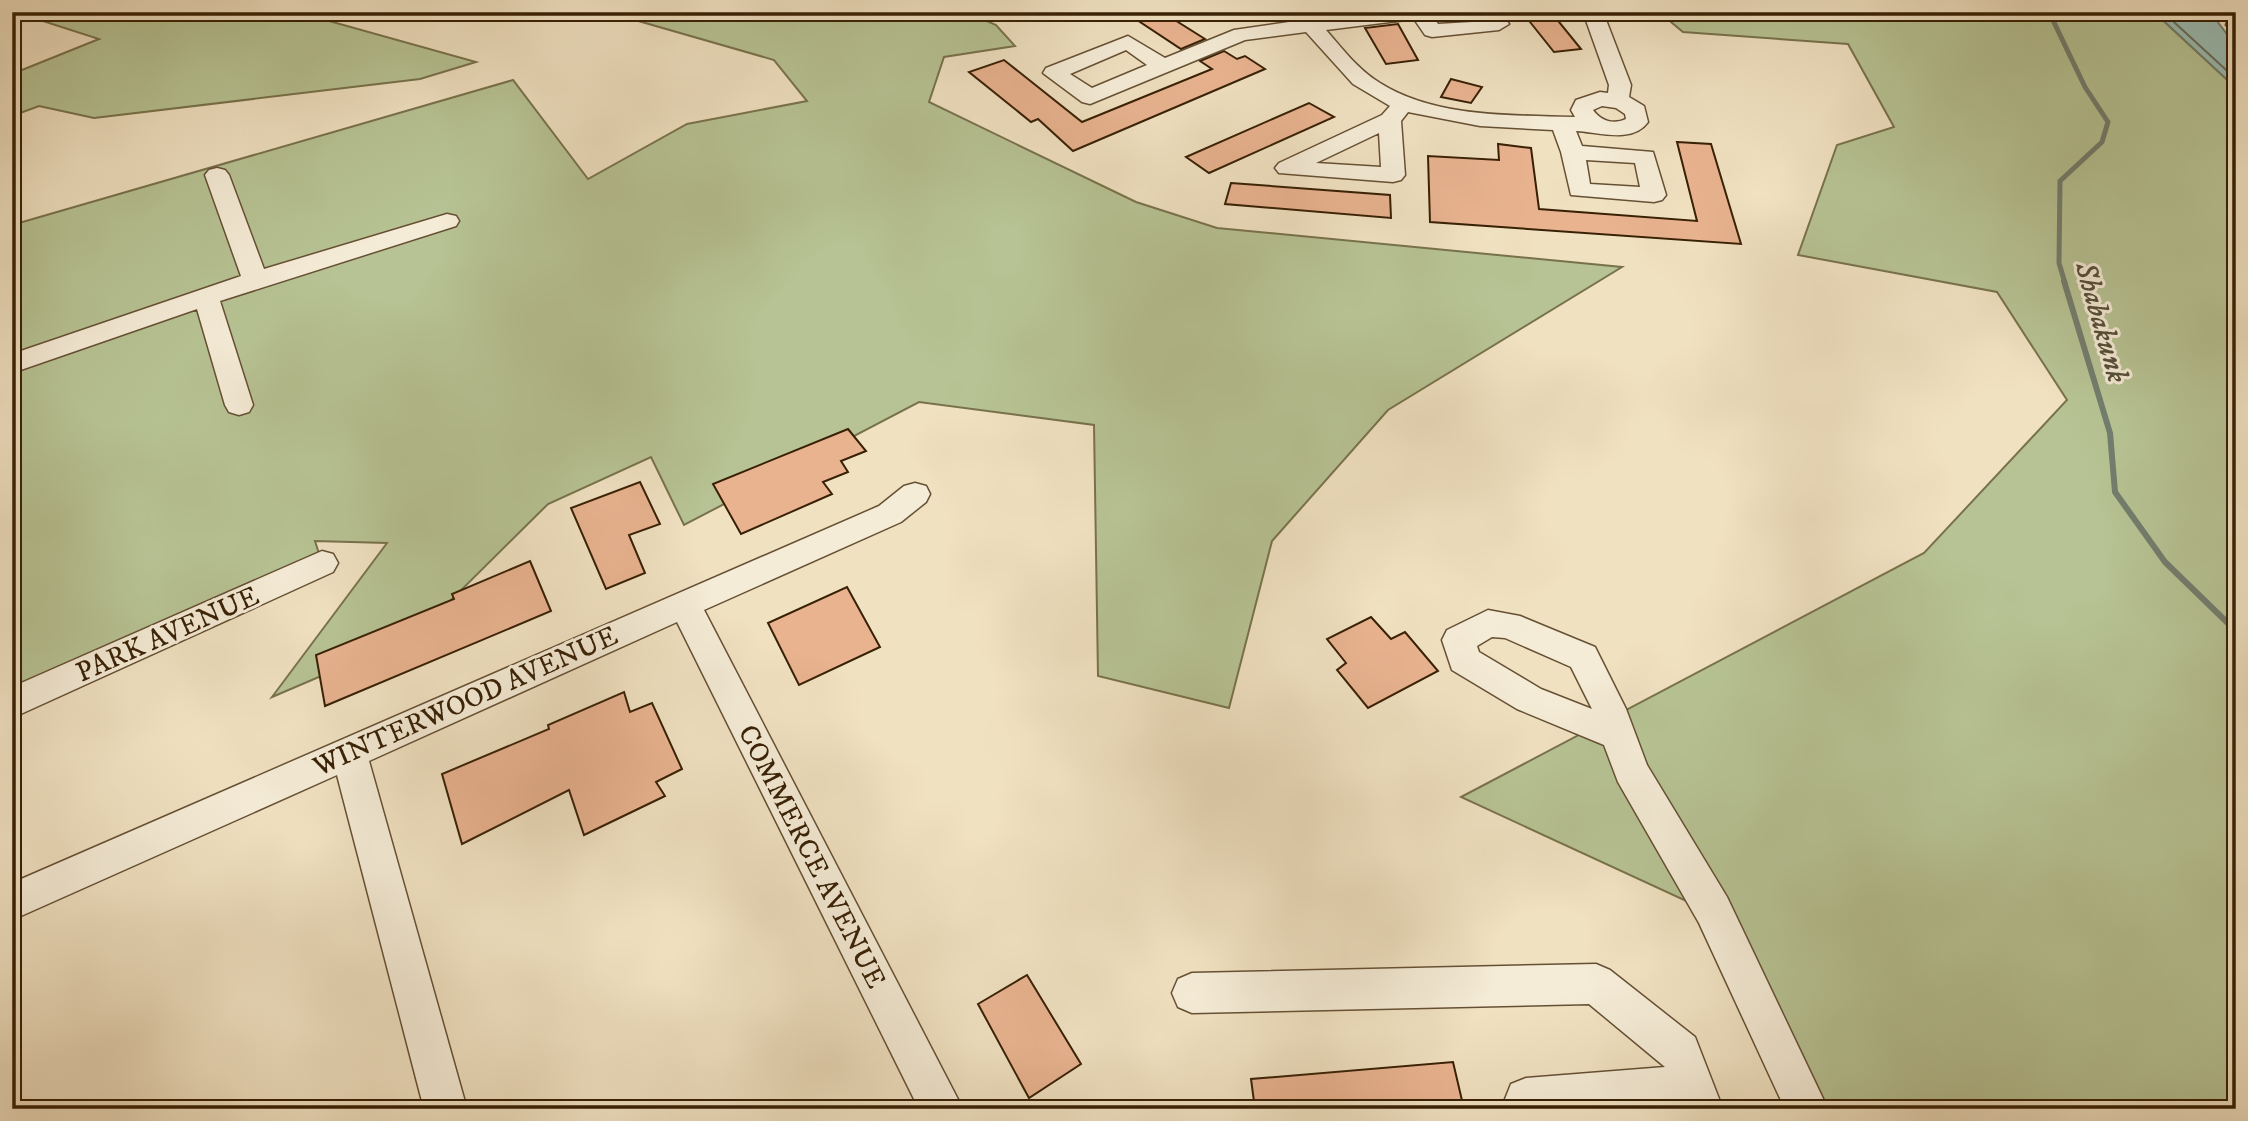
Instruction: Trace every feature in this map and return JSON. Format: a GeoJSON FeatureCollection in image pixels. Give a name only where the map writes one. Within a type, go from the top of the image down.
{"type":"FeatureCollection","features":[{"type":"Feature","properties":{"kind":"street"},"geometry":{"type":"LineString","coordinates":[[1163,66],[1241,34],[1304,18],[1420,12],[1433,31],[1499,24],[1490,12]]}},
{"type":"Feature","properties":{"kind":"street"},"geometry":{"type":"LineString","coordinates":[[1304,18],[1396,112],[1597,125],[1621,129],[1637,122],[1636,111],[1617,101],[1620,85],[1593,12]]}},
{"type":"Feature","properties":{"kind":"street"},"geometry":{"type":"LineString","coordinates":[[1562,123],[1573,152]]}},
{"type":"Feature","properties":{"kind":"street"},"geometry":{"type":"LineString","coordinates":[[218,175],[255,280]]}},
{"type":"Feature","properties":{"kind":"street"},"geometry":{"type":"LineString","coordinates":[[12,364],[255,280],[447,220]]}},
{"type":"Feature","properties":{"kind":"street"},"geometry":{"type":"LineString","coordinates":[[206,297],[239,405]]}},
{"type":"Feature","properties":{"kind":"street","name":"WINTERWOOD AVENUE"},"geometry":{"type":"LineString","coordinates":[[12,902],[890,514],[915,494]]}},
{"type":"Feature","properties":{"kind":"street","name":"PARK AVENUE"},"geometry":{"type":"LineString","coordinates":[[12,703],[322,563]]}},
{"type":"Feature","properties":{"kind":"street","name":"COMMERCE AVENUE"},"geometry":{"type":"LineString","coordinates":[[684,603],[942,1109]]}},
{"type":"Feature","properties":{"kind":"street"},"geometry":{"type":"LineString","coordinates":[[1618,735],[1631,771],[1713,910],[1807,1109]]}},
{"type":"Feature","properties":{"kind":"street"},"geometry":{"type":"LineString","coordinates":[[349,752],[446,1109]]}},
{"type":"Feature","properties":{"kind":"street"},"geometry":{"type":"LineString","coordinates":[[1192,993],[1596,984],[1681,1052],[1698,1097],[1526,1099],[1529,1109]]}},
{"type":"Feature","properties":{"kind":"green space"},"geometry":{"type":"Polygon","coordinates":[[[15,12],[297,12],[476,62],[420,79],[94,118],[39,106],[12,116],[12,74],[99,39],[15,12]]]}},
{"type":"Feature","properties":{"kind":"green space"},"geometry":{"type":"Polygon","coordinates":[[[607,12],[967,12],[996,25],[1015,46],[944,57],[929,102],[1136,202],[1217,228],[1622,267],[1388,410],[1272,541],[1229,708],[1098,676],[1094,425],[919,402],[684,525],[651,457],[548,504],[415,636],[272,697],[387,543],[315,541],[322,563],[12,703],[12,225],[513,80],[588,179],[687,124],[807,101],[774,60],[607,12]]]}},
{"type":"Feature","properties":{"kind":"green space"},"geometry":{"type":"Polygon","coordinates":[[[1659,12],[2154,12],[2236,88],[2236,165],[2233,172],[2236,176],[2236,1109],[1827,1109],[1706,910],[1461,797],[1924,553],[2067,400],[1997,292],[1798,255],[1837,145],[1894,127],[1848,44],[1683,32],[1659,12]]]}},
{"type":"Feature","properties":{"kind":"water"},"geometry":{"type":"Polygon","coordinates":[[[2154,12],[2219,12],[2217,21],[2236,46],[2236,88],[2154,12]]]}},
{"type":"Feature","properties":{"kind":"building"},"geometry":{"type":"Polygon","coordinates":[[[1125,12],[1162,12],[1205,39],[1181,49],[1125,12]]]}},
{"type":"Feature","properties":{"kind":"building"},"geometry":{"type":"Polygon","coordinates":[[[1522,12],[1551,12],[1581,49],[1554,52],[1522,12]]]}},
{"type":"Feature","properties":{"kind":"building"},"geometry":{"type":"Polygon","coordinates":[[[1398,24],[1418,60],[1386,64],[1365,28],[1398,24]]]}},
{"type":"Feature","properties":{"kind":"building"},"geometry":{"type":"Polygon","coordinates":[[[1224,51],[1237,59],[1245,56],[1265,69],[1073,151],[1038,119],[1031,122],[969,72],[1004,60],[1082,122],[1212,69],[1200,61],[1224,51]]]}},
{"type":"Feature","properties":{"kind":"building"},"geometry":{"type":"Polygon","coordinates":[[[1451,79],[1482,87],[1471,103],[1441,97],[1451,79]]]}},
{"type":"Feature","properties":{"kind":"building"},"geometry":{"type":"Polygon","coordinates":[[[1309,103],[1334,117],[1209,173],[1186,157],[1309,103]]]}},
{"type":"Feature","properties":{"kind":"building"},"geometry":{"type":"Polygon","coordinates":[[[1677,142],[1711,144],[1741,244],[1430,222],[1428,156],[1499,160],[1498,144],[1531,148],[1539,209],[1697,221],[1677,142]]]}},
{"type":"Feature","properties":{"kind":"building"},"geometry":{"type":"Polygon","coordinates":[[[1231,183],[1390,195],[1391,218],[1225,204],[1231,183]]]}},
{"type":"Feature","properties":{"kind":"building"},"geometry":{"type":"Polygon","coordinates":[[[848,429],[866,451],[841,461],[848,472],[823,482],[832,494],[741,534],[713,484],[848,429]]]}},
{"type":"Feature","properties":{"kind":"building"},"geometry":{"type":"Polygon","coordinates":[[[640,482],[660,524],[629,535],[645,573],[606,589],[571,508],[640,482]]]}},
{"type":"Feature","properties":{"kind":"building"},"geometry":{"type":"Polygon","coordinates":[[[530,561],[551,611],[325,706],[316,655],[454,599],[452,594],[530,561]]]}},
{"type":"Feature","properties":{"kind":"building"},"geometry":{"type":"Polygon","coordinates":[[[847,587],[880,647],[799,685],[768,623],[847,587]]]}},
{"type":"Feature","properties":{"kind":"building"},"geometry":{"type":"Polygon","coordinates":[[[1371,617],[1391,639],[1405,632],[1438,671],[1368,708],[1337,670],[1346,663],[1327,639],[1371,617]]]}},
{"type":"Feature","properties":{"kind":"building"},"geometry":{"type":"Polygon","coordinates":[[[624,692],[630,712],[652,703],[682,769],[656,782],[665,796],[584,835],[569,790],[462,844],[442,774],[549,729],[548,725],[624,692]]]}},
{"type":"Feature","properties":{"kind":"building"},"geometry":{"type":"Polygon","coordinates":[[[1027,975],[1081,1064],[1029,1098],[978,1004],[1027,975]]]}},
{"type":"Feature","properties":{"kind":"building"},"geometry":{"type":"Polygon","coordinates":[[[1453,1062],[1464,1109],[1255,1109],[1251,1079],[1453,1062]]]}},
{"type":"Feature","properties":{"kind":"waterway","name":"Shabakunk"},"geometry":{"type":"LineString","coordinates":[[2049,12],[2085,87],[2108,122],[2102,142],[2060,181],[2059,263],[2065,283]]}},
{"type":"Feature","properties":{"kind":"waterway","name":"Shabakunk"},"geometry":{"type":"LineString","coordinates":[[2064,281],[2110,433],[2115,492],[2165,562],[2236,631]]}}]}
